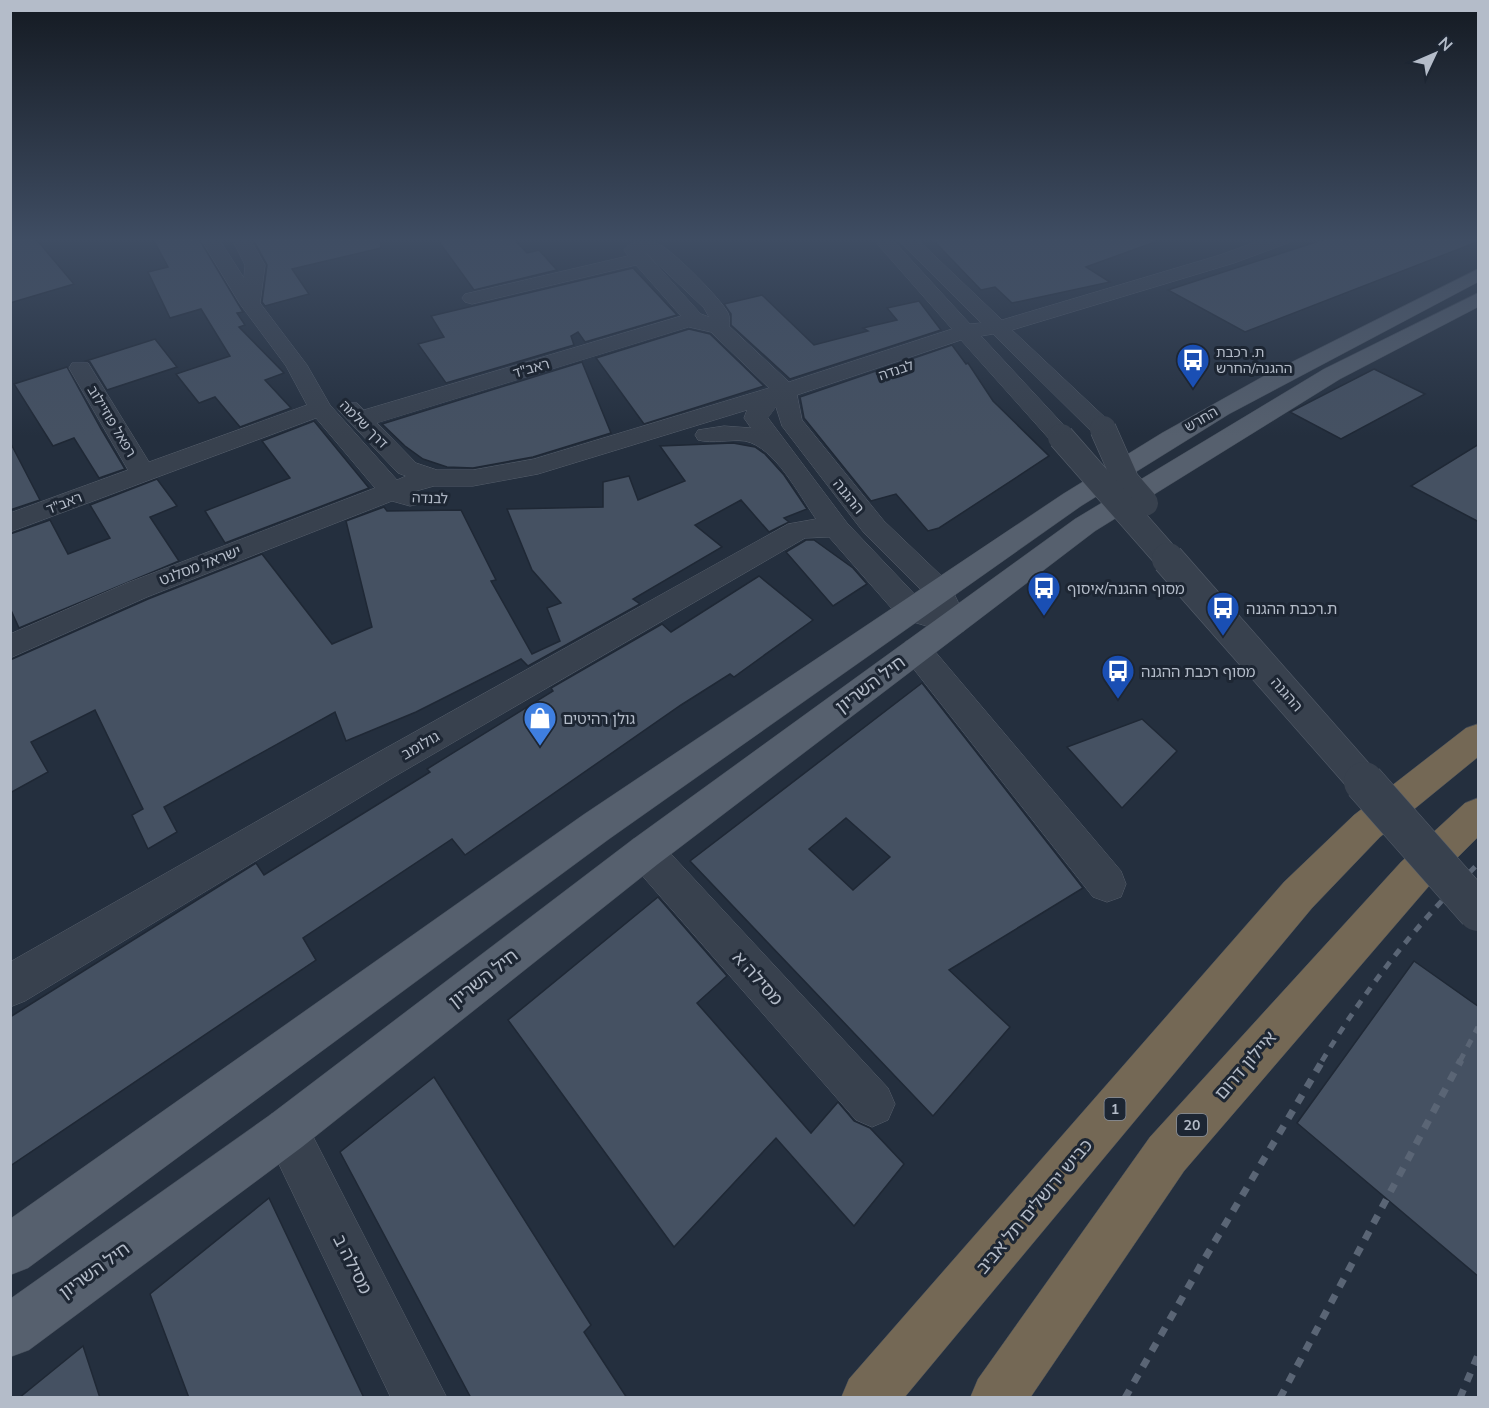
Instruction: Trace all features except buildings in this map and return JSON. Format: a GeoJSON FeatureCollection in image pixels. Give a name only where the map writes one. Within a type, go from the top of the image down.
{"type":"FeatureCollection","features":[{"type":"Feature","properties":{"kind":"highway","name":"כביש ירושלים תל אביב"},"geometry":{"type":"LineString","coordinates":[[868,1398],[953,1302],[1275,922],[1367,826],[1479,738]]}},
{"type":"Feature","properties":{"kind":"highway","name":"איילון דרום"},"geometry":{"type":"LineString","coordinates":[[997,1398],[1167,1154],[1415,874],[1479,814]]}},
{"type":"Feature","properties":{"kind":"main road","name":"החרש"},"geometry":{"type":"LineString","coordinates":[[934,608],[1151,447],[1344,342],[1418,305]]}},
{"type":"Feature","properties":{"kind":"main road","name":"החרש"},"geometry":{"type":"LineString","coordinates":[[934,608],[1111,507],[1332,374],[1468,305]]}},
{"type":"Feature","properties":{"kind":"main road","name":"חיל השריון"},"geometry":{"type":"LineString","coordinates":[[10,1331],[286,1131],[645,852],[916,650],[934,608]]}},
{"type":"Feature","properties":{"kind":"main road"},"geometry":{"type":"LineString","coordinates":[[10,1250],[596,827],[934,608]]}},
{"type":"Feature","properties":{"kind":"street","name":"דרך שלמה"},"geometry":{"type":"LineString","coordinates":[[251,305],[296,365],[320,408],[392,491]]}},
{"type":"Feature","properties":{"kind":"street"},"geometry":{"type":"LineString","coordinates":[[710,325],[719,315],[712,305]]}},
{"type":"Feature","properties":{"kind":"street","name":"ההגנה"},"geometry":{"type":"LineString","coordinates":[[942,305],[1479,911]]}},
{"type":"Feature","properties":{"kind":"street","name":"ההגנה"},"geometry":{"type":"LineString","coordinates":[[976,305],[1103,429],[1126,481],[1340,729],[1479,879]]}},
{"type":"Feature","properties":{"kind":"street","name":"לבנדה"},"geometry":{"type":"LineString","coordinates":[[392,491],[406,498],[428,501],[521,492],[600,470],[707,435],[756,418],[786,399],[971,337],[990,336],[1000,327],[1074,305]]}},
{"type":"Feature","properties":{"kind":"street","name":"ראב\"ד"},"geometry":{"type":"LineString","coordinates":[[364,422],[370,415],[688,321],[710,325]]}},
{"type":"Feature","properties":{"kind":"street","name":"ההגנה"},"geometry":{"type":"LineString","coordinates":[[710,325],[786,399],[790,421],[867,518],[934,608]]}},
{"type":"Feature","properties":{"kind":"street","name":"לבנדה"},"geometry":{"type":"LineString","coordinates":[[392,491],[434,478],[459,480],[538,466],[786,399],[944,353],[971,337]]}},
{"type":"Feature","properties":{"kind":"street"},"geometry":{"type":"LineString","coordinates":[[944,353],[971,354],[994,363]]}},
{"type":"Feature","properties":{"kind":"street","name":"דרך שלמה"},"geometry":{"type":"LineString","coordinates":[[296,365],[364,422],[407,468],[434,478]]}},
{"type":"Feature","properties":{"kind":"street","name":"רפאל פוזיילוב"},"geometry":{"type":"LineString","coordinates":[[80,368],[143,473]]}},
{"type":"Feature","properties":{"kind":"street","name":"ראב\"ד"},"geometry":{"type":"LineString","coordinates":[[10,523],[320,408]]}},
{"type":"Feature","properties":{"kind":"street","name":"ההגנה"},"geometry":{"type":"LineString","coordinates":[[756,418],[837,529],[934,608]]}},
{"type":"Feature","properties":{"kind":"street"},"geometry":{"type":"LineString","coordinates":[[707,435],[746,434],[765,439],[774,445]]}},
{"type":"Feature","properties":{"kind":"street","name":"ישראל מסלנט"},"geometry":{"type":"LineString","coordinates":[[10,647],[137,590],[392,491]]}},
{"type":"Feature","properties":{"kind":"street","name":"גולומב"},"geometry":{"type":"LineString","coordinates":[[10,986],[380,768],[798,530],[815,527],[837,529]]}},
{"type":"Feature","properties":{"kind":"street"},"geometry":{"type":"LineString","coordinates":[[916,650],[1107,884]]}},
{"type":"Feature","properties":{"kind":"street","name":"מסילה א"},"geometry":{"type":"LineString","coordinates":[[645,852],[872,1104]]}},
{"type":"Feature","properties":{"kind":"street","name":"מסילה ב"},"geometry":{"type":"LineString","coordinates":[[286,1131],[420,1398]]}},
{"type":"Feature","properties":{"kind":"railway"},"geometry":{"type":"LineString","coordinates":[[1322,1061],[1356,1008],[1413,933],[1478,864]]}},
{"type":"Feature","properties":{"kind":"railway"},"geometry":{"type":"LineString","coordinates":[[1460,1061],[1478,1027]]}},
{"type":"Feature","properties":{"kind":"railway"},"geometry":{"type":"LineString","coordinates":[[1125,1398],[1323,1060]]}},
{"type":"Feature","properties":{"kind":"railway"},"geometry":{"type":"LineString","coordinates":[[1280,1398],[1461,1060]]}},
{"type":"Feature","properties":{"kind":"railway"},"geometry":{"type":"LineString","coordinates":[[1460,1398],[1478,1355]]}},
{"type":"Feature","properties":{"kind":"place","name":"ת. רכבת ההגנה/החרש"},"geometry":{"type":"Point","coordinates":[1193,389]}},
{"type":"Feature","properties":{"kind":"place","name":"מסוף ההגנה/איסוף"},"geometry":{"type":"Point","coordinates":[1044,617]}},
{"type":"Feature","properties":{"kind":"place","name":"ת.רכבת ההגנה"},"geometry":{"type":"Point","coordinates":[1223,637]}},
{"type":"Feature","properties":{"kind":"place","name":"מסוף רכבת ההגנה"},"geometry":{"type":"Point","coordinates":[1118,700]}},
{"type":"Feature","properties":{"kind":"place","name":"גולן רהיטים"},"geometry":{"type":"Point","coordinates":[540,747]}}]}
